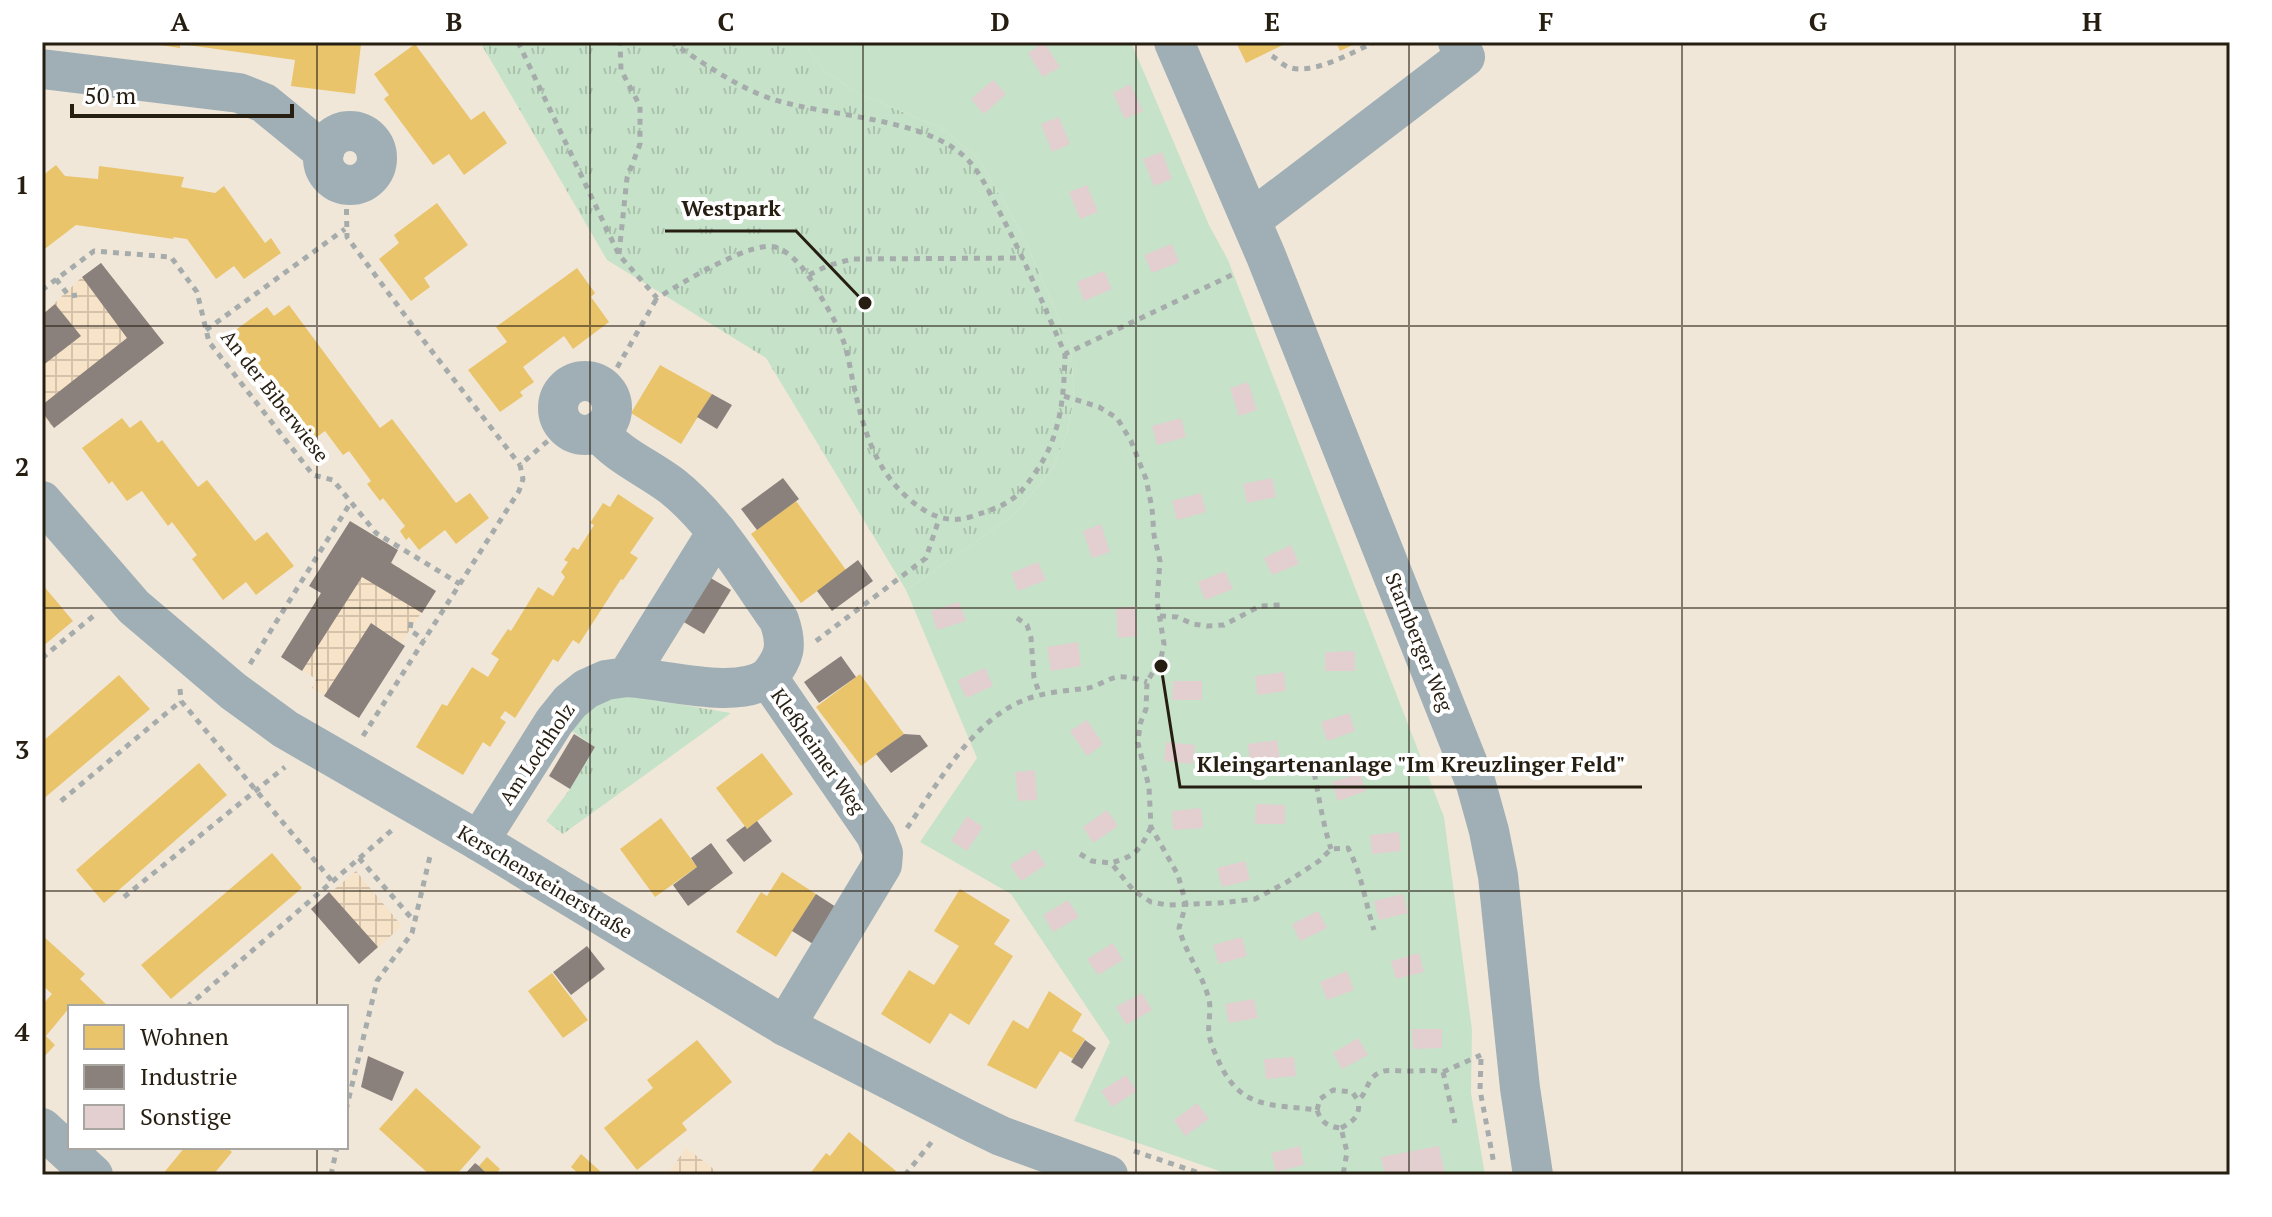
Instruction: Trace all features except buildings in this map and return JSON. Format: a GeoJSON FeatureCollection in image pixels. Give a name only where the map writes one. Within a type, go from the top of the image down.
{"type":"FeatureCollection","features":[{"type":"Feature","properties":{"kind":"street","name":"Starnberger Weg"},"geometry":{"type":"LineString","coordinates":[[1174,42],[1246,252],[1476,784],[1498,876],[1520,1088],[1533,1175]]}},
{"type":"Feature","properties":{"kind":"street"},"geometry":{"type":"LineString","coordinates":[[1246,252],[1465,57],[1458,42]]}},
{"type":"Feature","properties":{"kind":"street"},"geometry":{"type":"LineString","coordinates":[[42,69],[239,93],[264,103],[324,152],[334,137],[342,133],[359,133],[373,144],[377,161],[370,177],[355,185],[346,185]]}},
{"type":"Feature","properties":{"kind":"street"},"geometry":{"type":"LineString","coordinates":[[582,428],[610,418],[612,401],[602,386]]}},
{"type":"Feature","properties":{"kind":"street","name":"Kleßheimer Weg"},"geometry":{"type":"LineString","coordinates":[[582,428],[673,487],[717,532],[779,620],[785,637],[784,651],[768,678],[876,835],[883,853]]}},
{"type":"Feature","properties":{"kind":"street","name":"Kerschensteinerstraße"},"geometry":{"type":"LineString","coordinates":[[42,501],[134,607],[233,691],[285,729],[479,841],[785,1026],[991,1131],[1108,1175]]}},
{"type":"Feature","properties":{"kind":"street"},"geometry":{"type":"LineString","coordinates":[[717,532],[627,677],[723,689],[757,685],[768,678]]}},
{"type":"Feature","properties":{"kind":"street","name":"Am Lochholz"},"geometry":{"type":"LineString","coordinates":[[479,841],[554,722],[570,702],[586,689],[606,680],[627,677]]}},
{"type":"Feature","properties":{"kind":"street"},"geometry":{"type":"LineString","coordinates":[[785,1026],[882,865],[883,853]]}},
{"type":"Feature","properties":{"kind":"street"},"geometry":{"type":"LineString","coordinates":[[42,1128],[93,1175]]}},
{"type":"Feature","properties":{"kind":"path"},"geometry":{"type":"LineString","coordinates":[[518,42],[619,255],[657,298]]}},
{"type":"Feature","properties":{"kind":"path"},"geometry":{"type":"LineString","coordinates":[[619,255],[627,178],[640,144],[640,106],[621,70],[620,42]]}},
{"type":"Feature","properties":{"kind":"path"},"geometry":{"type":"LineString","coordinates":[[602,386],[614,373],[657,298],[730,257],[759,247],[776,246],[809,275],[833,317],[844,341],[861,419],[872,449],[892,484],[939,519],[962,519],[998,508],[1024,490],[1043,461],[1057,429],[1064,396],[1065,354],[1024,258],[984,183],[967,160],[942,141],[913,129],[770,99],[713,71],[671,42]]}},
{"type":"Feature","properties":{"kind":"path"},"geometry":{"type":"LineString","coordinates":[[1272,56],[1288,67],[1303,69],[1323,65],[1375,42]]}},
{"type":"Feature","properties":{"kind":"path"},"geometry":{"type":"LineString","coordinates":[[345,764],[519,491],[523,479],[520,465],[347,237],[346,185]]}},
{"type":"Feature","properties":{"kind":"path"},"geometry":{"type":"LineString","coordinates":[[206,330],[345,229]]}},
{"type":"Feature","properties":{"kind":"path","name":"An der Biberwiese"},"geometry":{"type":"LineString","coordinates":[[42,290],[94,251],[171,257],[197,292],[209,342],[313,475],[333,480],[376,533],[460,584]]}},
{"type":"Feature","properties":{"kind":"path"},"geometry":{"type":"LineString","coordinates":[[1065,354],[1246,252]]}},
{"type":"Feature","properties":{"kind":"path"},"geometry":{"type":"LineString","coordinates":[[809,275],[852,259],[1024,258]]}},
{"type":"Feature","properties":{"kind":"path"},"geometry":{"type":"LineString","coordinates":[[56,279],[69,296],[77,295]]}},
{"type":"Feature","properties":{"kind":"path"},"geometry":{"type":"LineString","coordinates":[[1064,396],[1099,407],[1117,418],[1131,441],[1146,479],[1160,561],[1157,601],[1164,644],[1161,658],[1147,682],[1146,709],[1140,724],[1138,743],[1149,787],[1151,827],[1178,875],[1186,904],[1179,928],[1208,996],[1211,1018],[1209,1036],[1232,1086],[1249,1099],[1317,1110]]}},
{"type":"Feature","properties":{"kind":"path"},"geometry":{"type":"LineString","coordinates":[[520,465],[582,428]]}},
{"type":"Feature","properties":{"kind":"path"},"geometry":{"type":"LineString","coordinates":[[233,691],[351,502]]}},
{"type":"Feature","properties":{"kind":"path"},"geometry":{"type":"LineString","coordinates":[[816,642],[926,558],[939,519]]}},
{"type":"Feature","properties":{"kind":"path"},"geometry":{"type":"LineString","coordinates":[[1160,616],[1177,617],[1207,626],[1224,625],[1260,606],[1281,605]]}},
{"type":"Feature","properties":{"kind":"path"},"geometry":{"type":"LineString","coordinates":[[42,658],[103,608]]}},
{"type":"Feature","properties":{"kind":"path"},"geometry":{"type":"LineString","coordinates":[[1017,618],[1027,625],[1031,638],[1034,678],[1040,695]]}},
{"type":"Feature","properties":{"kind":"path"},"geometry":{"type":"LineString","coordinates":[[411,622],[410,630],[424,640]]}},
{"type":"Feature","properties":{"kind":"path"},"geometry":{"type":"LineString","coordinates":[[883,853],[906,829],[973,736],[1002,712],[1020,701],[1094,687],[1116,677],[1147,682]]}},
{"type":"Feature","properties":{"kind":"path"},"geometry":{"type":"LineString","coordinates":[[180,683],[181,701],[332,881]]}},
{"type":"Feature","properties":{"kind":"path"},"geometry":{"type":"LineString","coordinates":[[61,801],[181,701]]}},
{"type":"Feature","properties":{"kind":"path"},"geometry":{"type":"LineString","coordinates":[[1312,762],[1323,826],[1331,849]]}},
{"type":"Feature","properties":{"kind":"path"},"geometry":{"type":"LineString","coordinates":[[124,897],[255,791]]}},
{"type":"Feature","properties":{"kind":"path"},"geometry":{"type":"LineString","coordinates":[[189,1005],[359,858],[429,813]]}},
{"type":"Feature","properties":{"kind":"path"},"geometry":{"type":"LineString","coordinates":[[348,1102],[377,981],[412,933],[429,813]]}},
{"type":"Feature","properties":{"kind":"path"},"geometry":{"type":"LineString","coordinates":[[1080,854],[1092,861],[1111,863],[1127,858],[1137,852],[1151,827]]}},
{"type":"Feature","properties":{"kind":"path"},"geometry":{"type":"LineString","coordinates":[[1111,863],[1134,891],[1151,902],[1167,905],[1220,903],[1255,899],[1319,861],[1331,849],[1348,848],[1358,867],[1374,930]]}},
{"type":"Feature","properties":{"kind":"path"},"geometry":{"type":"LineString","coordinates":[[359,858],[415,921]]}},
{"type":"Feature","properties":{"kind":"path"},"geometry":{"type":"LineString","coordinates":[[1486,1044],[1481,1055],[1480,1090],[1496,1175]]}},
{"type":"Feature","properties":{"kind":"path"},"geometry":{"type":"LineString","coordinates":[[1358,1100],[1365,1095],[1375,1075],[1390,1069],[1443,1072],[1481,1055]]}},
{"type":"Feature","properties":{"kind":"path"},"geometry":{"type":"LineString","coordinates":[[1443,1072],[1455,1123]]}},
{"type":"Feature","properties":{"kind":"path"},"geometry":{"type":"LineString","coordinates":[[1333,1090],[1352,1092],[1360,1109],[1357,1117],[1341,1128],[1332,1128],[1324,1123],[1317,1110],[1320,1099],[1333,1090]]}},
{"type":"Feature","properties":{"kind":"path"},"geometry":{"type":"LineString","coordinates":[[1341,1128],[1347,1152],[1343,1175]]}},
{"type":"Feature","properties":{"kind":"path"},"geometry":{"type":"LineString","coordinates":[[905,1175],[939,1133]]}},
{"type":"Feature","properties":{"kind":"path"},"geometry":{"type":"LineString","coordinates":[[331,1175],[337,1149]]}},
{"type":"Feature","properties":{"kind":"shaded area"},"geometry":{"type":"Polygon","coordinates":[[[101,263],[164,343],[54,428],[42,416],[42,315],[101,263]]]}},
{"type":"Feature","properties":{"kind":"shaded area"},"geometry":{"type":"Polygon","coordinates":[[[355,540],[436,591],[401,643],[392,637],[345,708],[312,688],[316,679],[281,657],[355,540]]]}},
{"type":"Feature","properties":{"kind":"shaded area"},"geometry":{"type":"Polygon","coordinates":[[[356,871],[402,926],[359,964],[311,909],[356,871]]]}},
{"type":"Feature","properties":{"kind":"shaded area"},"geometry":{"type":"Polygon","coordinates":[[[686,1148],[710,1166],[720,1175],[667,1175],[686,1148]]]}},
{"type":"Feature","properties":{"kind":"green space"},"geometry":{"type":"Polygon","coordinates":[[[480,42],[804,42],[823,70],[858,93],[943,129],[978,158],[1023,235],[1071,346],[1074,399],[1067,432],[1053,468],[1013,516],[906,590],[766,358],[607,260],[480,42]]]}},
{"type":"Feature","properties":{"kind":"green space"},"geometry":{"type":"Polygon","coordinates":[[[804,42],[1131,42],[1209,225],[1228,260],[1444,817],[1472,1030],[1471,1093],[1485,1175],[1231,1175],[1074,1121],[1110,1042],[1011,894],[920,842],[977,758],[906,590],[1013,516],[1053,468],[1067,432],[1074,399],[1071,346],[1023,235],[978,158],[943,129],[858,93],[823,70],[804,42]]]}},
{"type":"Feature","properties":{"kind":"green space"},"geometry":{"type":"Polygon","coordinates":[[[625,695],[731,713],[563,834],[546,821],[595,747],[572,731],[590,706],[625,695]]]}},
{"type":"Feature","properties":{"kind":"place","name":"Westpark"},"geometry":{"type":"Point","coordinates":[865,303]}},
{"type":"Feature","properties":{"kind":"place","name":"Kleingartenanlage \"Im Kreuzlinger Feld\""},"geometry":{"type":"Point","coordinates":[1161,666]}}]}
